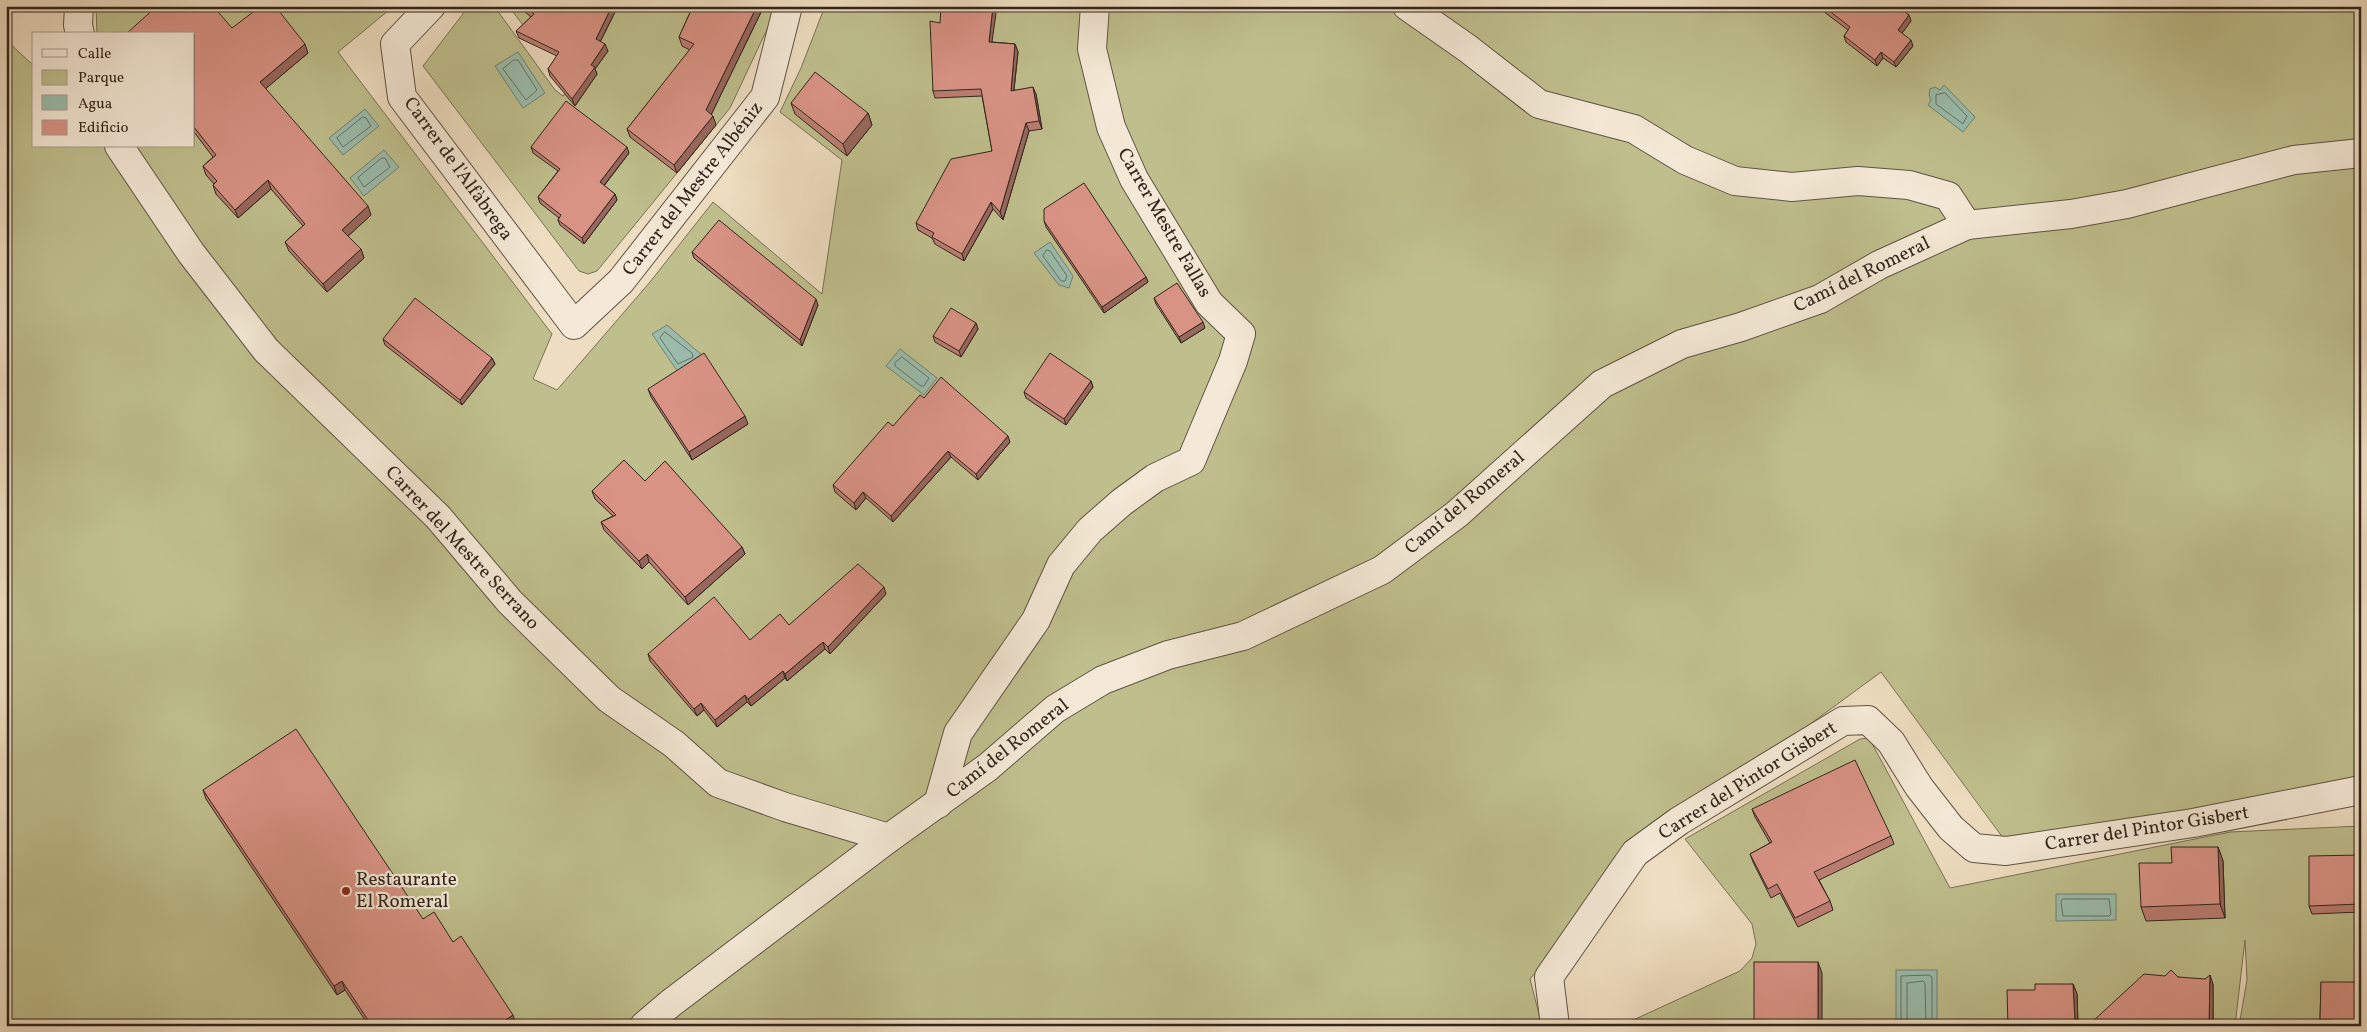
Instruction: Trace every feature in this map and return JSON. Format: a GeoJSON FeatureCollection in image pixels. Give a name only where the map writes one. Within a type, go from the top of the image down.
{"type":"FeatureCollection","features":[{"type":"Feature","properties":{"kind":"street"},"geometry":{"type":"LineString","coordinates":[[79,6],[80,32]]}},
{"type":"Feature","properties":{"kind":"street","name":"Carrer de l'Alfàbrega"},"geometry":{"type":"LineString","coordinates":[[431,6],[395,44],[402,97],[574,325]]}},
{"type":"Feature","properties":{"kind":"street","name":"Carrer del Mestre Albéniz"},"geometry":{"type":"LineString","coordinates":[[574,325],[621,281],[765,96],[788,6]]}},
{"type":"Feature","properties":{"kind":"street","name":"Carrer Mestre Fallas"},"geometry":{"type":"LineString","coordinates":[[938,804],[958,733],[1036,620],[1061,564],[1090,530],[1122,502],[1155,478],[1191,461],[1233,361],[1241,334],[1208,303],[1134,179],[1115,136],[1092,49],[1095,6]]}},
{"type":"Feature","properties":{"kind":"street"},"geometry":{"type":"LineString","coordinates":[[1407,6],[1467,48],[1539,104],[1634,129],[1685,160],[1735,181],[1792,187],[1858,181],[1909,184],[1948,196],[1967,225]]}},
{"type":"Feature","properties":{"kind":"street","name":"Carrer del Mestre Serrano"},"geometry":{"type":"LineString","coordinates":[[120,148],[191,254],[266,350],[438,517],[510,602],[609,699],[674,744],[718,783],[785,807],[890,838]]}},
{"type":"Feature","properties":{"kind":"street","name":"Camí del Romeral"},"geometry":{"type":"LineString","coordinates":[[644,1026],[671,1003],[890,838],[988,767],[1055,709],[1103,680],[1168,655],[1243,636],[1382,570],[1457,514],[1602,384],[1682,344],[1741,327],[1820,300],[1879,264],[1967,225],[2071,214],[2127,204],[2294,160],[2361,153]]}},
{"type":"Feature","properties":{"kind":"street","name":"Carrer del Pintor Gisbert"},"geometry":{"type":"LineString","coordinates":[[1555,1026],[1549,977],[1635,853],[1679,820],[1843,721],[1868,720],[1886,736],[1919,787],[1950,828],[1974,848],[2016,850],[2193,823],[2360,793]]}},
{"type":"Feature","properties":{"kind":"green space"},"geometry":{"type":"Polygon","coordinates":[[[96,6],[394,6],[338,52],[552,334],[533,379],[557,390],[650,282],[713,202],[822,294],[842,160],[780,112],[801,68],[825,6],[2361,6],[2361,775],[2193,823],[2006,842],[1881,672],[1635,853],[1530,979],[1542,1026],[6,1026],[6,40],[32,64],[32,148],[195,148],[195,32],[97,32],[96,6]]]}},
{"type":"Feature","properties":{"kind":"green space"},"geometry":{"type":"Polygon","coordinates":[[[469,6],[494,6],[555,90],[563,96],[598,46],[612,18],[590,6],[778,6],[730,108],[597,271],[588,274],[579,271],[423,66],[469,6]]]}},
{"type":"Feature","properties":{"kind":"green space"},"geometry":{"type":"Polygon","coordinates":[[[508,6],[550,6],[527,30],[508,6]]]}},
{"type":"Feature","properties":{"kind":"green space"},"geometry":{"type":"Polygon","coordinates":[[[1869,738],[1950,888],[2230,832],[2361,826],[2361,1026],[2239,1026],[2247,980],[2245,940],[2235,1026],[1620,1026],[1740,971],[1752,958],[1756,944],[1752,924],[1685,839],[1860,739],[1869,738]]]}},
{"type":"Feature","properties":{"kind":"water"},"geometry":{"type":"Polygon","coordinates":[[[518,52],[545,93],[523,108],[495,66],[518,52]]]}},
{"type":"Feature","properties":{"kind":"water"},"geometry":{"type":"Polygon","coordinates":[[[1944,85],[1975,117],[1963,132],[1928,105],[1931,100],[1929,95],[1930,89],[1935,87],[1940,90],[1944,85]]]}},
{"type":"Feature","properties":{"kind":"water"},"geometry":{"type":"Polygon","coordinates":[[[365,109],[379,126],[343,155],[329,138],[365,109]]]}},
{"type":"Feature","properties":{"kind":"water"},"geometry":{"type":"Polygon","coordinates":[[[384,150],[399,167],[364,196],[350,178],[384,150]]]}},
{"type":"Feature","properties":{"kind":"water"},"geometry":{"type":"Polygon","coordinates":[[[1050,242],[1073,276],[1069,288],[1059,285],[1034,253],[1050,242]]]}},
{"type":"Feature","properties":{"kind":"water"},"geometry":{"type":"Polygon","coordinates":[[[667,325],[703,356],[678,372],[652,334],[667,325]]]}},
{"type":"Feature","properties":{"kind":"water"},"geometry":{"type":"Polygon","coordinates":[[[900,349],[937,378],[924,395],[886,366],[900,349]]]}},
{"type":"Feature","properties":{"kind":"water"},"geometry":{"type":"Polygon","coordinates":[[[2056,894],[2116,894],[2116,920],[2056,921],[2056,894]]]}},
{"type":"Feature","properties":{"kind":"water"},"geometry":{"type":"Polygon","coordinates":[[[1896,970],[1937,970],[1937,1026],[1896,1026],[1896,970]]]}},
{"type":"Feature","properties":{"kind":"building"},"geometry":{"type":"Polygon","coordinates":[[[157,6],[213,6],[232,28],[261,6],[275,6],[305,44],[260,82],[368,206],[342,230],[361,249],[323,284],[285,242],[305,224],[268,180],[235,210],[213,185],[217,181],[203,166],[216,155],[195,128],[195,32],[128,32],[157,6]]]}},
{"type":"Feature","properties":{"kind":"building"},"geometry":{"type":"Polygon","coordinates":[[[524,6],[612,6],[596,39],[605,44],[591,65],[595,67],[572,99],[548,69],[559,52],[516,31],[534,14],[524,6]]]}},
{"type":"Feature","properties":{"kind":"building"},"geometry":{"type":"Polygon","coordinates":[[[693,6],[757,6],[706,110],[713,116],[674,165],[627,129],[694,44],[679,37],[693,6]]]}},
{"type":"Feature","properties":{"kind":"building"},"geometry":{"type":"Polygon","coordinates":[[[941,6],[993,6],[989,42],[1015,44],[1011,91],[1033,87],[1039,121],[1026,123],[1000,212],[991,202],[962,254],[932,237],[934,233],[916,223],[951,159],[992,151],[981,89],[933,91],[930,21],[940,23],[941,6]]]}},
{"type":"Feature","properties":{"kind":"building"},"geometry":{"type":"Polygon","coordinates":[[[1823,6],[1897,6],[1909,15],[1898,30],[1911,40],[1894,62],[1881,52],[1875,60],[1844,36],[1850,27],[1823,6]]]}},
{"type":"Feature","properties":{"kind":"building"},"geometry":{"type":"Polygon","coordinates":[[[815,72],[868,113],[843,144],[791,103],[815,72]]]}},
{"type":"Feature","properties":{"kind":"building"},"geometry":{"type":"Polygon","coordinates":[[[566,101],[627,147],[600,182],[615,194],[582,238],[558,220],[561,215],[538,197],[560,169],[531,147],[566,101]]]}},
{"type":"Feature","properties":{"kind":"building"},"geometry":{"type":"Polygon","coordinates":[[[1084,183],[1146,277],[1102,307],[1044,221],[1044,209],[1084,183]]]}},
{"type":"Feature","properties":{"kind":"building"},"geometry":{"type":"Polygon","coordinates":[[[719,220],[816,299],[800,340],[692,252],[719,220]]]}},
{"type":"Feature","properties":{"kind":"building"},"geometry":{"type":"Polygon","coordinates":[[[1177,283],[1203,322],[1179,337],[1154,298],[1177,283]]]}},
{"type":"Feature","properties":{"kind":"building"},"geometry":{"type":"Polygon","coordinates":[[[415,298],[492,358],[460,400],[383,339],[415,298]]]}},
{"type":"Feature","properties":{"kind":"building"},"geometry":{"type":"Polygon","coordinates":[[[951,308],[976,323],[959,351],[933,336],[951,308]]]}},
{"type":"Feature","properties":{"kind":"building"},"geometry":{"type":"Polygon","coordinates":[[[704,353],[745,416],[689,452],[648,389],[704,353]]]}},
{"type":"Feature","properties":{"kind":"building"},"geometry":{"type":"Polygon","coordinates":[[[1050,353],[1091,381],[1064,419],[1024,392],[1050,353]]]}},
{"type":"Feature","properties":{"kind":"building"},"geometry":{"type":"Polygon","coordinates":[[[941,377],[1008,436],[976,474],[948,451],[891,516],[863,492],[854,503],[833,485],[888,422],[893,426],[920,395],[924,398],[941,377]]]}},
{"type":"Feature","properties":{"kind":"building"},"geometry":{"type":"Polygon","coordinates":[[[624,460],[645,481],[665,461],[742,547],[685,597],[647,554],[639,561],[601,522],[616,515],[592,491],[624,460]]]}},
{"type":"Feature","properties":{"kind":"building"},"geometry":{"type":"Polygon","coordinates":[[[858,564],[884,587],[828,647],[823,642],[785,674],[783,671],[748,699],[745,695],[715,720],[701,703],[694,709],[648,654],[714,597],[750,640],[780,614],[789,625],[858,564]]]}},
{"type":"Feature","properties":{"kind":"building"},"geometry":{"type":"Polygon","coordinates":[[[296,729],[423,919],[434,912],[453,942],[461,936],[513,1015],[497,1026],[372,1026],[342,981],[334,986],[203,790],[296,729]]]}},
{"type":"Feature","properties":{"kind":"building"},"geometry":{"type":"Polygon","coordinates":[[[1855,760],[1891,836],[1814,872],[1830,901],[1795,918],[1777,884],[1768,889],[1750,854],[1772,842],[1752,809],[1855,760]]]}},
{"type":"Feature","properties":{"kind":"building"},"geometry":{"type":"Polygon","coordinates":[[[2171,847],[2218,847],[2220,904],[2141,907],[2139,863],[2172,863],[2171,847]]]}},
{"type":"Feature","properties":{"kind":"building"},"geometry":{"type":"Polygon","coordinates":[[[2361,855],[2361,904],[2309,906],[2309,856],[2361,855]]]}},
{"type":"Feature","properties":{"kind":"building"},"geometry":{"type":"Polygon","coordinates":[[[1754,962],[1818,962],[1818,1026],[1754,1026],[1754,962]]]}},
{"type":"Feature","properties":{"kind":"building"},"geometry":{"type":"Polygon","coordinates":[[[2171,970],[2178,977],[2205,979],[2210,975],[2209,1026],[2162,1026],[2167,1021],[2092,1022],[2144,974],[2165,976],[2171,970]]]}},
{"type":"Feature","properties":{"kind":"building"},"geometry":{"type":"Polygon","coordinates":[[[2321,982],[2361,982],[2361,1026],[2332,1026],[2332,1020],[2320,1020],[2321,982]]]}},
{"type":"Feature","properties":{"kind":"building"},"geometry":{"type":"Polygon","coordinates":[[[2035,984],[2073,984],[2075,1021],[2064,1021],[2064,1026],[2008,1026],[2007,990],[2035,990],[2035,984]]]}},
{"type":"Feature","properties":{"kind":"place","name":"Restaurante El Romeral"},"geometry":{"type":"Point","coordinates":[346,891]}}]}
